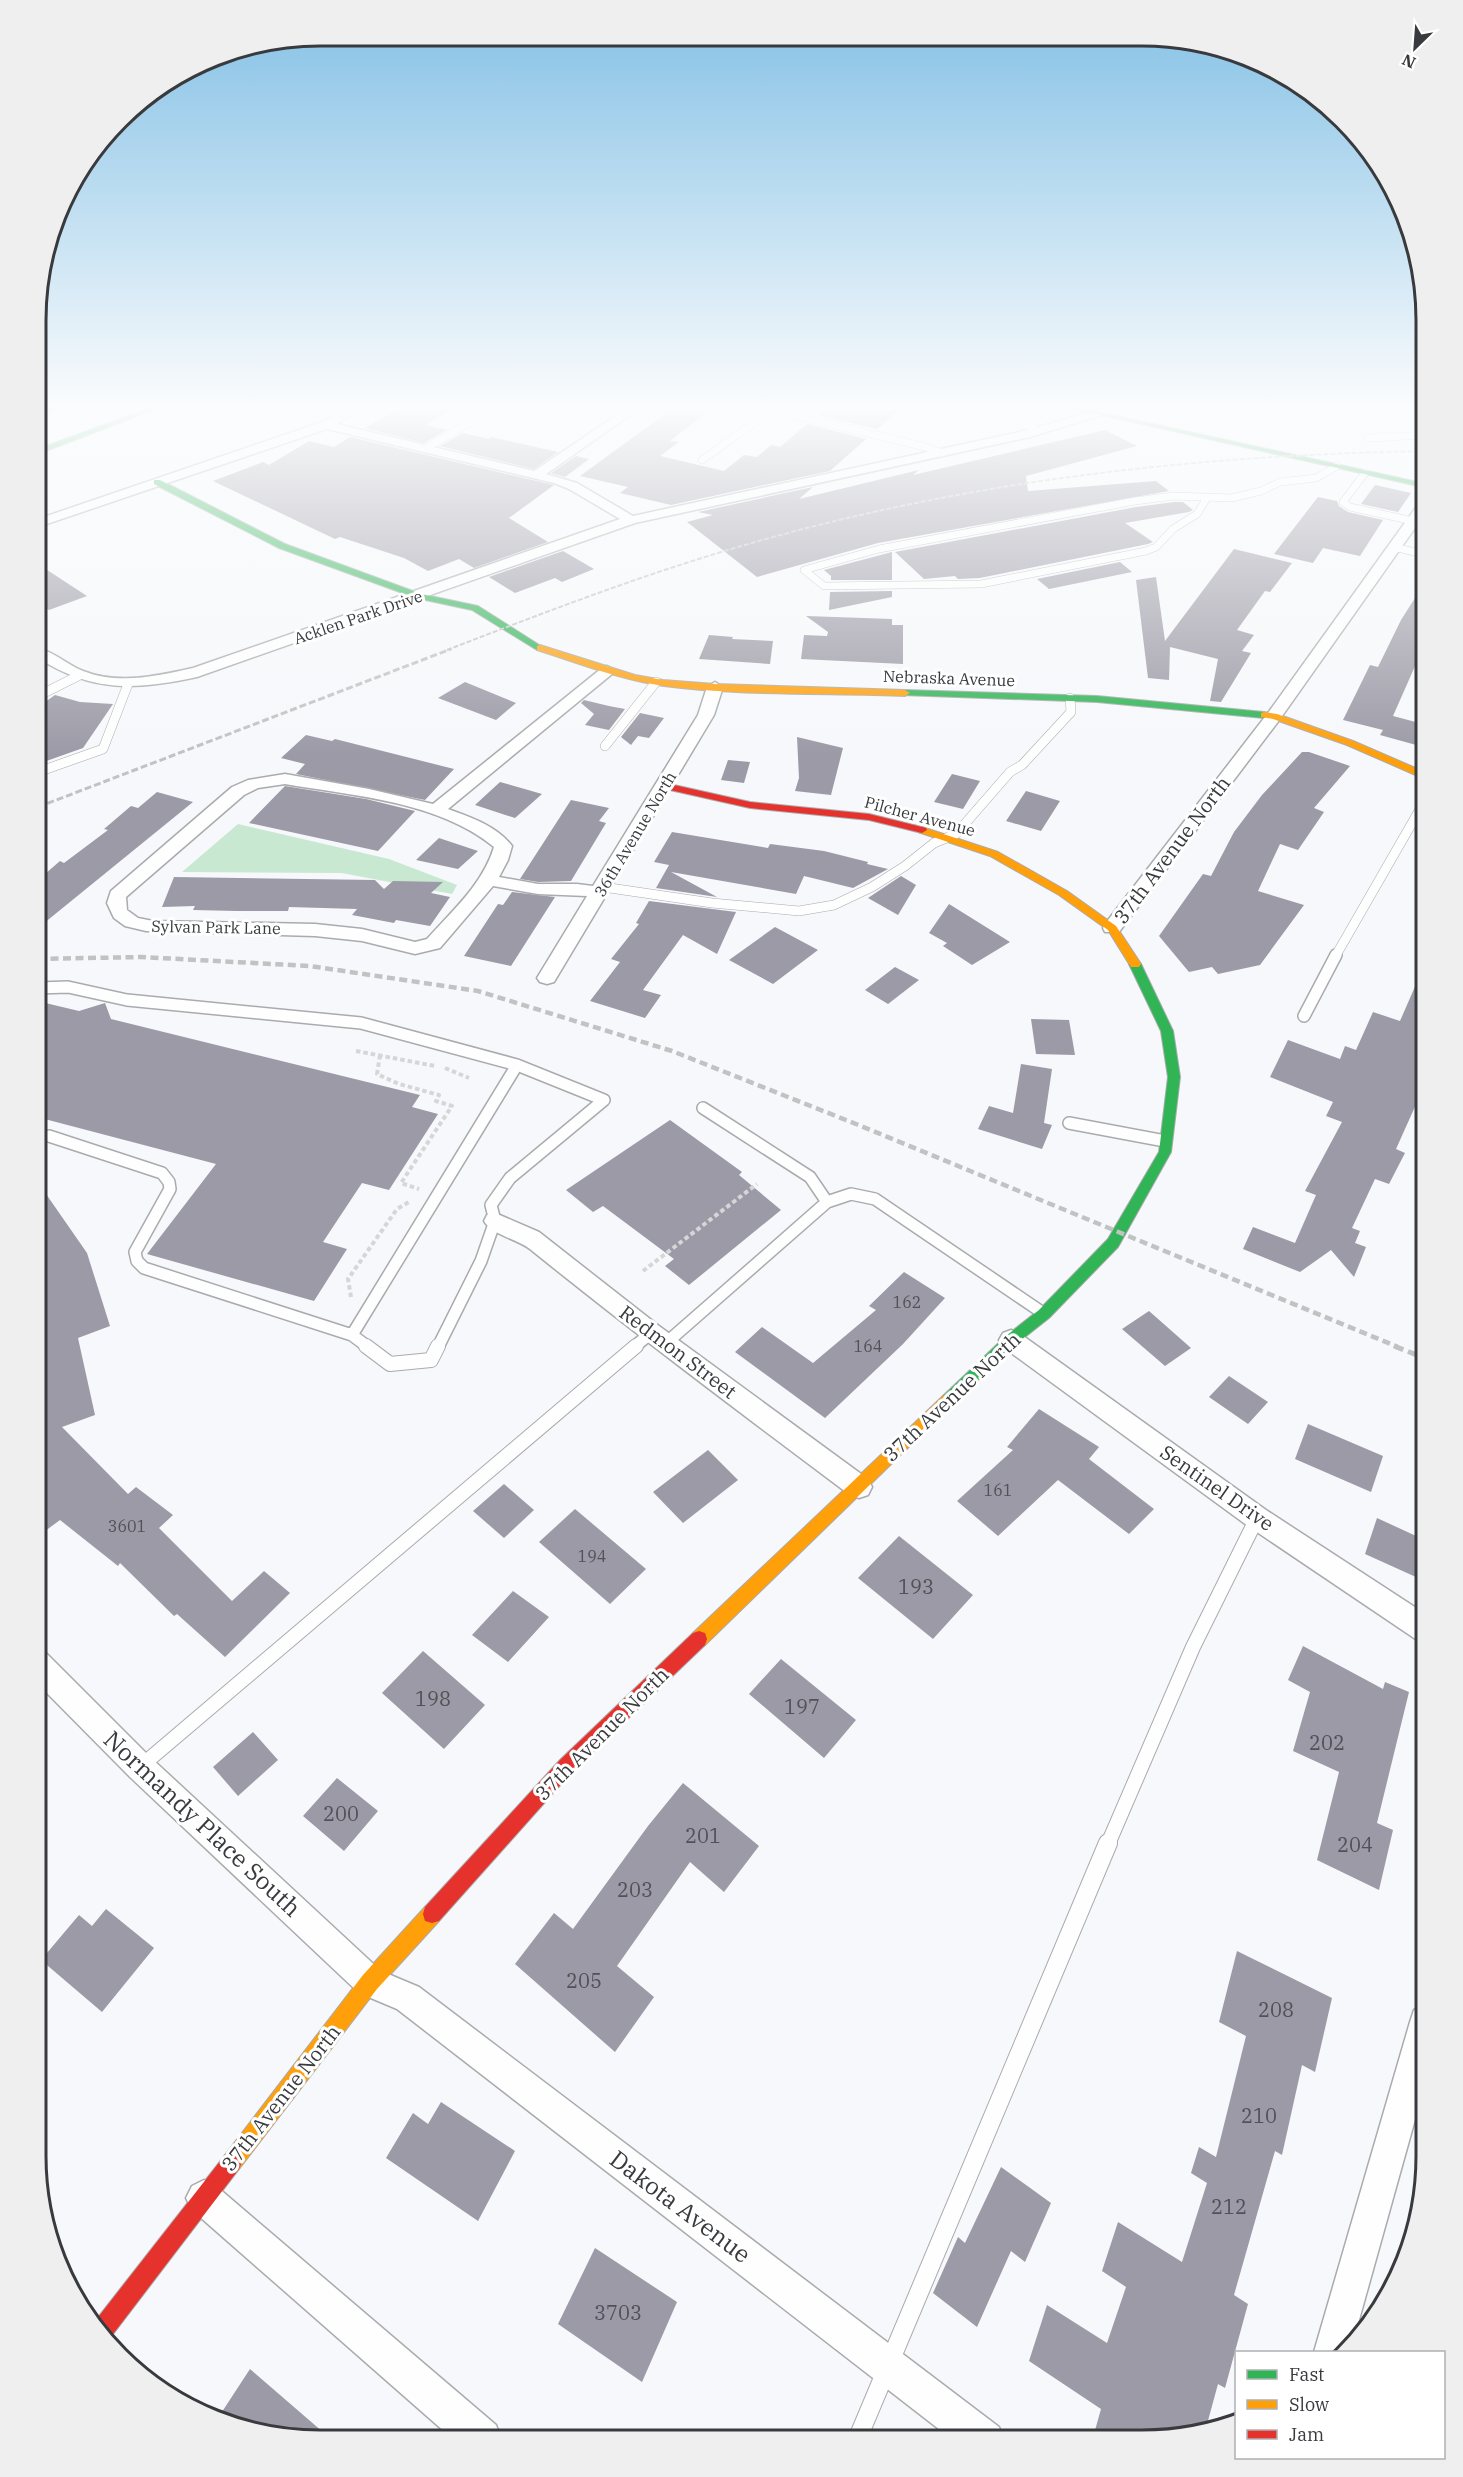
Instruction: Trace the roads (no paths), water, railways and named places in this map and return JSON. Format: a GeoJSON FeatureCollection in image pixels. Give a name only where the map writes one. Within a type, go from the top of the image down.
{"type":"FeatureCollection","features":[{"type":"Feature","properties":{"kind":"main road","name":"Nebraska Avenue"},"geometry":{"type":"LineString","coordinates":[[240,525],[282,546],[419,596],[475,608],[542,649],[607,670],[656,682],[715,687],[1070,699],[1274,716],[1350,743],[1417,773]]}},
{"type":"Feature","properties":{"kind":"main road","name":"Pilcher Avenue"},"geometry":{"type":"LineString","coordinates":[[664,786],[750,805],[869,817],[946,837],[1017,865],[1063,893],[1112,928]]}},
{"type":"Feature","properties":{"kind":"main road","name":"37th Avenue North"},"geometry":{"type":"LineString","coordinates":[[105,2326],[370,1982],[566,1766],[1011,1340],[1044,1314],[1113,1244],[1166,1152],[1174,1077],[1167,1031],[1142,975],[1112,928]]}},
{"type":"Feature","properties":{"kind":"street","name":"Acklen Park Drive"},"geometry":{"type":"LineString","coordinates":[[46,658],[60,668],[78,676],[128,684],[153,682],[197,672],[617,525]]}},
{"type":"Feature","properties":{"kind":"street","name":"37th Avenue North"},"geometry":{"type":"LineString","coordinates":[[1112,928],[1274,716],[1410,525]]}},
{"type":"Feature","properties":{"kind":"street"},"geometry":{"type":"LineString","coordinates":[[464,580],[475,608]]}},
{"type":"Feature","properties":{"kind":"street"},"geometry":{"type":"LineString","coordinates":[[437,810],[607,670]]}},
{"type":"Feature","properties":{"kind":"street","name":"36th Avenue North"},"geometry":{"type":"LineString","coordinates":[[547,978],[706,715],[715,687]]}},
{"type":"Feature","properties":{"kind":"street","name":"Sylvan Park Lane"},"geometry":{"type":"LineString","coordinates":[[285,779],[437,810],[494,835],[503,846],[488,880],[433,944],[415,948],[363,934],[315,930],[153,927],[130,922],[117,910],[114,903],[117,895],[238,791],[254,784],[285,779]]}},
{"type":"Feature","properties":{"kind":"street"},"geometry":{"type":"LineString","coordinates":[[488,880],[537,889],[602,890]]}},
{"type":"Feature","properties":{"kind":"street","name":"Redmon Street"},"geometry":{"type":"LineString","coordinates":[[495,1221],[531,1238],[658,1339],[859,1486]]}},
{"type":"Feature","properties":{"kind":"street","name":"Sentinel Drive"},"geometry":{"type":"LineString","coordinates":[[1011,1340],[1257,1518],[1417,1625]]}},
{"type":"Feature","properties":{"kind":"street","name":"Normandy Place South"},"geometry":{"type":"LineString","coordinates":[[46,1673],[140,1767],[370,1982]]}},
{"type":"Feature","properties":{"kind":"street","name":"Dakota Avenue"},"geometry":{"type":"LineString","coordinates":[[370,1982],[408,1998],[972,2430]]}},
{"type":"Feature","properties":{"kind":"street"},"geometry":{"type":"LineString","coordinates":[[1332,2351],[1417,2054]]}},
{"type":"Feature","properties":{"kind":"street"},"geometry":{"type":"LineString","coordinates":[[204,2198],[472,2430]]}},
{"type":"Feature","properties":{"kind":"lane"},"geometry":{"type":"LineString","coordinates":[[1003,525],[879,549],[804,570],[824,586],[981,584],[1146,551],[1156,547],[1180,525]]}},
{"type":"Feature","properties":{"kind":"lane"},"geometry":{"type":"LineString","coordinates":[[1394,547],[1417,553]]}},
{"type":"Feature","properties":{"kind":"lane"},"geometry":{"type":"LineString","coordinates":[[46,692],[78,676]]}},
{"type":"Feature","properties":{"kind":"lane"},"geometry":{"type":"LineString","coordinates":[[604,746],[656,682]]}},
{"type":"Feature","properties":{"kind":"lane"},"geometry":{"type":"LineString","coordinates":[[46,769],[103,749],[128,684]]}},
{"type":"Feature","properties":{"kind":"lane"},"geometry":{"type":"LineString","coordinates":[[602,890],[799,911],[834,905],[872,887],[905,866],[934,843],[956,834],[1010,772],[1022,765],[1071,712],[1070,699]]}},
{"type":"Feature","properties":{"kind":"lane"},"geometry":{"type":"LineString","coordinates":[[1304,1016],[1333,960],[1417,814]]}},
{"type":"Feature","properties":{"kind":"lane"},"geometry":{"type":"LineString","coordinates":[[46,987],[68,987],[127,1000],[361,1023],[517,1065],[604,1100],[510,1178],[491,1205],[495,1221],[481,1261],[431,1360],[390,1364],[352,1335],[144,1268],[137,1261],[135,1252],[170,1189],[169,1182],[162,1173],[49,1136]]}},
{"type":"Feature","properties":{"kind":"lane"},"geometry":{"type":"LineString","coordinates":[[352,1335],[517,1065]]}},
{"type":"Feature","properties":{"kind":"lane"},"geometry":{"type":"LineString","coordinates":[[703,1108],[810,1177],[827,1202]]}},
{"type":"Feature","properties":{"kind":"lane"},"geometry":{"type":"LineString","coordinates":[[1069,1122],[1167,1141]]}},
{"type":"Feature","properties":{"kind":"lane"},"geometry":{"type":"LineString","coordinates":[[140,1767],[827,1202],[847,1193],[861,1194],[875,1199],[1044,1314]]}},
{"type":"Feature","properties":{"kind":"lane"},"geometry":{"type":"LineString","coordinates":[[861,2430],[1177,1685],[1240,1549],[1257,1518]]}},
{"type":"Feature","properties":{"kind":"railway"},"geometry":{"type":"LineString","coordinates":[[447,650],[664,570],[820,525]]}},
{"type":"Feature","properties":{"kind":"railway"},"geometry":{"type":"LineString","coordinates":[[46,804],[451,649]]}},
{"type":"Feature","properties":{"kind":"railway"},"geometry":{"type":"LineString","coordinates":[[46,959],[141,957],[310,966],[478,991],[672,1051],[856,1124],[1398,1347]]}},
{"type":"Feature","properties":{"kind":"railway"},"geometry":{"type":"LineString","coordinates":[[1394,1346],[1417,1355]]}}]}
